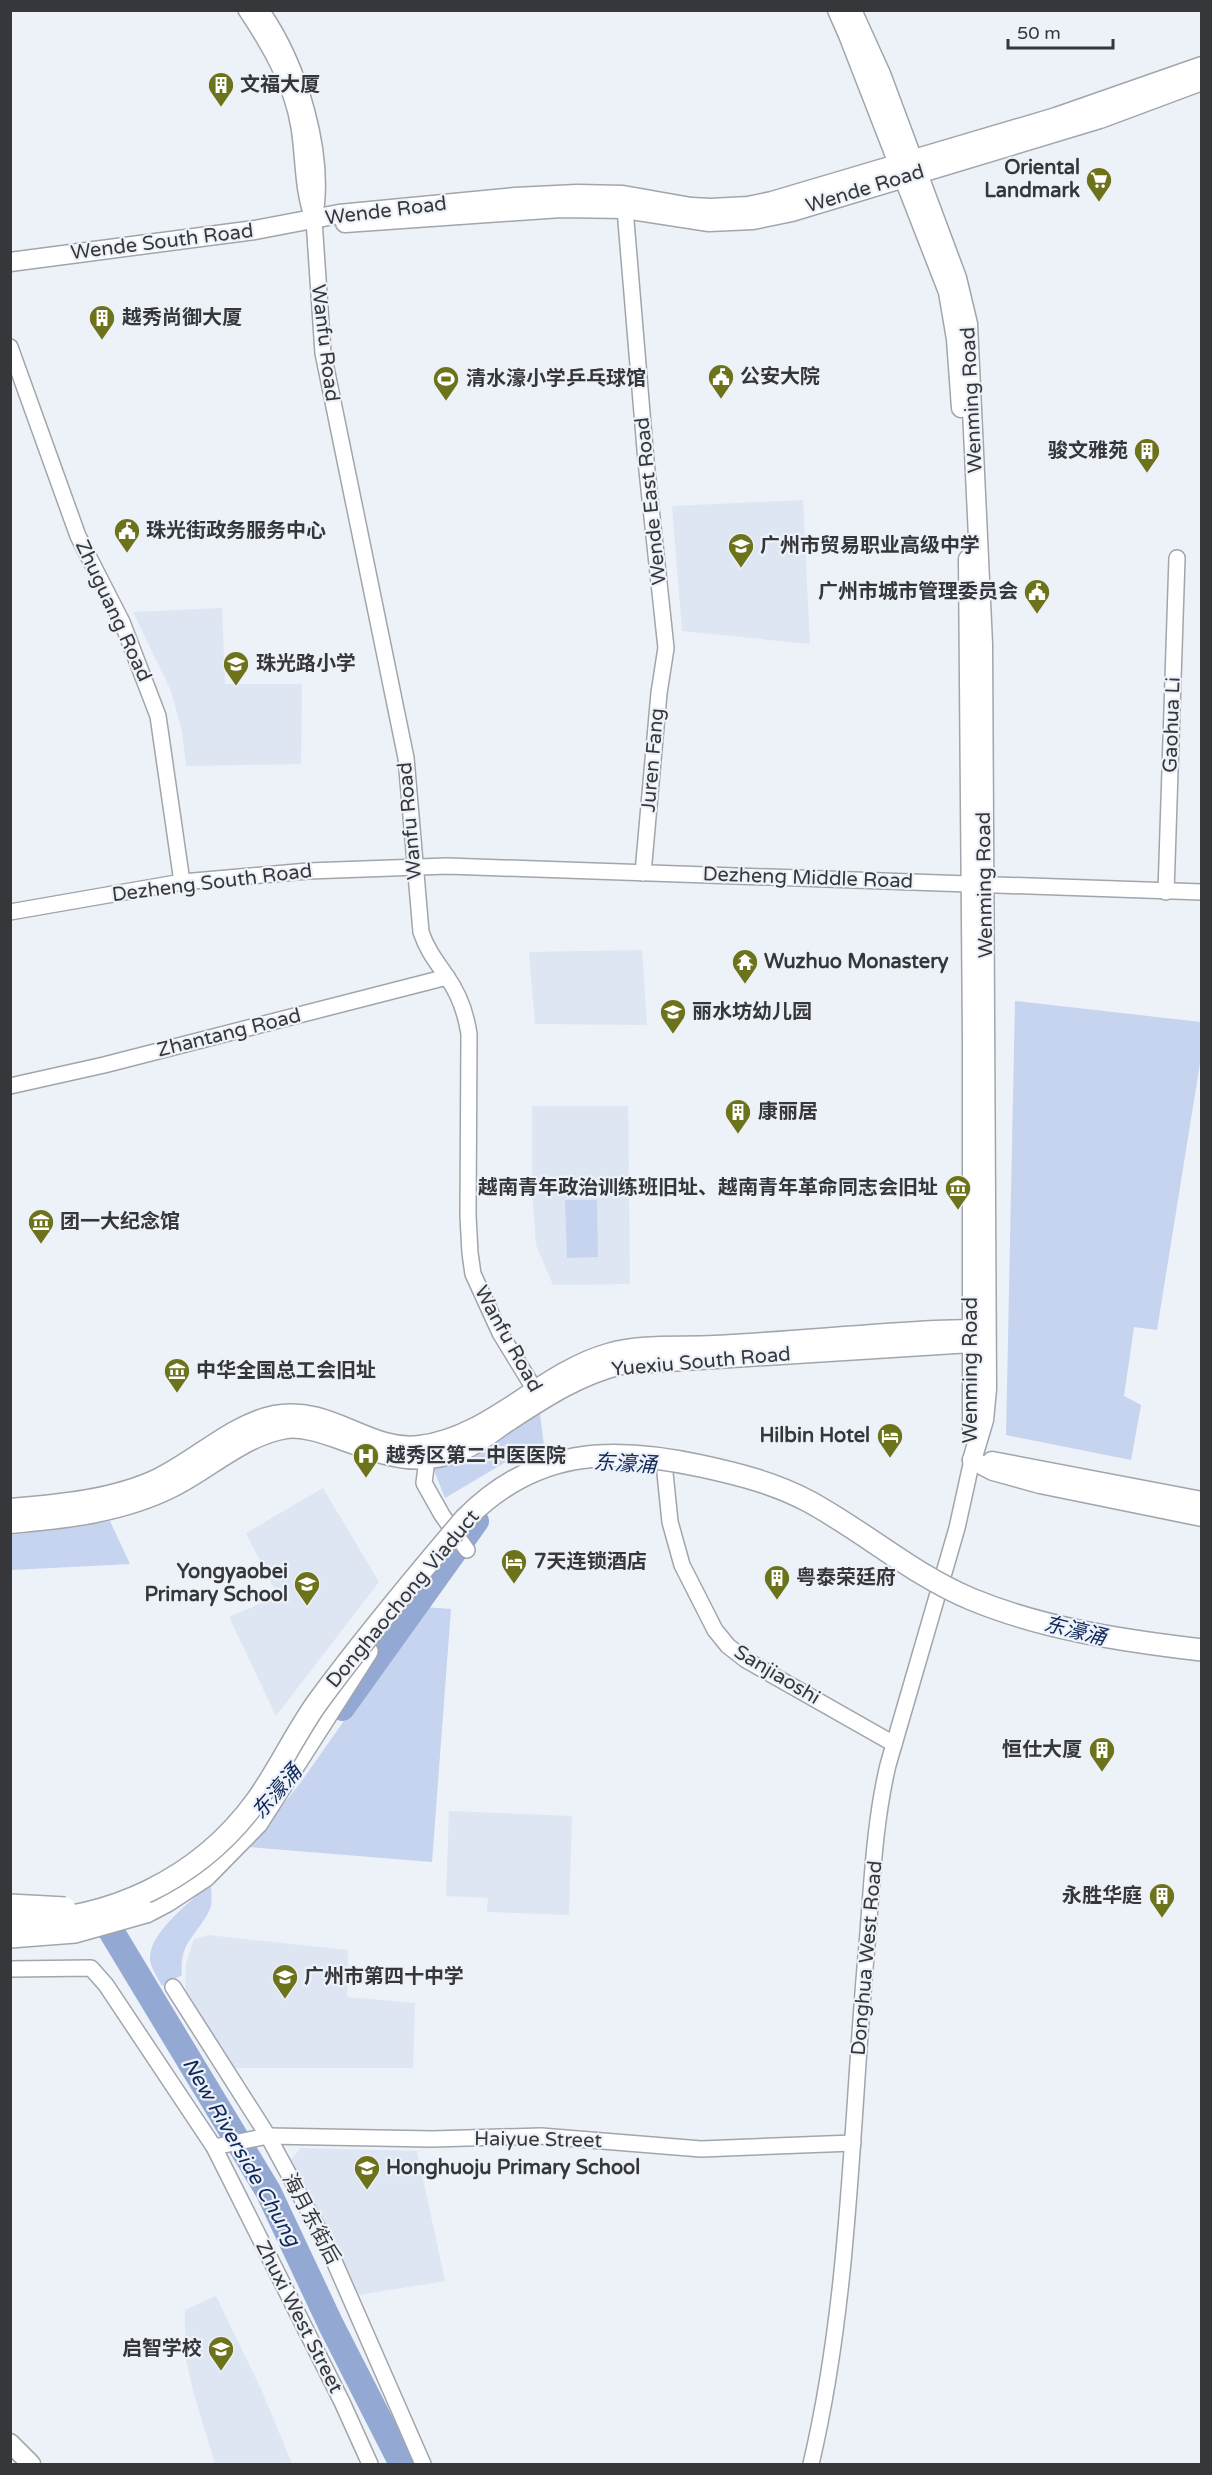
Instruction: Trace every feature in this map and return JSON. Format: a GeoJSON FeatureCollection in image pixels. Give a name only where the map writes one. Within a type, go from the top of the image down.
{"type":"FeatureCollection","features":[{"type":"Feature","properties":{"kind":"highway","name":"Donghaochong Viaduct"},"geometry":{"type":"LineString","coordinates":[[10,1905],[74,1908],[113,1901],[150,1889],[199,1859],[222,1838],[253,1802],[316,1702],[463,1520],[493,1493],[512,1480],[535,1469],[566,1459],[600,1453],[640,1453],[751,1476],[820,1506],[933,1578],[994,1606],[1082,1629],[1202,1649]]}},
{"type":"Feature","properties":{"kind":"highway","name":"Donghaochong Viaduct"},"geometry":{"type":"LineString","coordinates":[[10,1921],[77,1917],[114,1906],[163,1884],[197,1863],[217,1846],[252,1806],[306,1719],[465,1519],[478,1506],[510,1484],[531,1472],[567,1460],[588,1456],[626,1454],[662,1458],[724,1471],[768,1484],[792,1494],[841,1521],[939,1584],[971,1599],[1009,1613],[1096,1634],[1202,1649]]}},
{"type":"Feature","properties":{"kind":"highway"},"geometry":{"type":"LineString","coordinates":[[10,1937],[75,1932],[120,1921],[168,1901],[205,1876],[257,1823],[270,1805],[399,1600]]}},
{"type":"Feature","properties":{"kind":"main road","name":"Wenming Road"},"geometry":{"type":"LineString","coordinates":[[837,10],[908,168]]}},
{"type":"Feature","properties":{"kind":"main road","name":"Wenming Road"},"geometry":{"type":"LineString","coordinates":[[852,10],[881,74],[908,168],[946,285],[956,339],[968,584],[978,883],[976,1336],[986,1405],[972,1460]]}},
{"type":"Feature","properties":{"kind":"main road","name":"Wende Road"},"geometry":{"type":"LineString","coordinates":[[314,220],[356,224],[535,209],[625,209],[709,222],[753,220],[792,212],[908,168],[1202,66]]}},
{"type":"Feature","properties":{"kind":"main road","name":"Wende Road"},"geometry":{"type":"LineString","coordinates":[[314,220],[397,207],[577,194],[623,195],[691,207],[748,206],[1100,119],[1202,81]]}},
{"type":"Feature","properties":{"kind":"main road","name":"Wende South Road"},"geometry":{"type":"LineString","coordinates":[[10,262],[255,230],[314,220]]}},
{"type":"Feature","properties":{"kind":"main road","name":"Yuexiu South Road"},"geometry":{"type":"LineString","coordinates":[[10,1508],[81,1499],[134,1488],[160,1477],[247,1425],[272,1416],[292,1413],[312,1415],[331,1419],[388,1442],[417,1446],[463,1432],[538,1394],[621,1365],[976,1336]]}},
{"type":"Feature","properties":{"kind":"main road","name":"Yuexiu South Road"},"geometry":{"type":"LineString","coordinates":[[10,1524],[96,1513],[146,1500],[174,1487],[256,1439],[288,1429],[325,1435],[392,1458],[427,1459],[462,1451],[481,1442],[538,1394]]}},
{"type":"Feature","properties":{"kind":"main road"},"geometry":{"type":"LineString","coordinates":[[972,1460],[1023,1466],[1202,1501]]}},
{"type":"Feature","properties":{"kind":"main road"},"geometry":{"type":"LineString","coordinates":[[972,1460],[993,1471],[1040,1484],[1202,1517]]}},
{"type":"Feature","properties":{"kind":"main road"},"geometry":{"type":"LineString","coordinates":[[10,2443],[31,2464]]}},
{"type":"Feature","properties":{"kind":"street","name":"Wanfu Road"},"geometry":{"type":"LineString","coordinates":[[246,10],[278,63],[292,97],[299,130],[307,200],[314,220]]}},
{"type":"Feature","properties":{"kind":"street","name":"Wanfu Road"},"geometry":{"type":"LineString","coordinates":[[261,10],[293,67],[305,103],[312,137],[318,199],[314,220],[323,353],[401,729],[410,796],[421,932],[426,949],[447,977],[466,1016],[469,1034],[468,1216],[473,1274],[500,1333],[538,1394]]}},
{"type":"Feature","properties":{"kind":"street","name":"Wende East Road"},"geometry":{"type":"LineString","coordinates":[[625,209],[646,461],[666,648]]}},
{"type":"Feature","properties":{"kind":"street","name":"Zhuguang Road"},"geometry":{"type":"LineString","coordinates":[[10,347],[78,536],[122,622],[158,716],[182,882]]}},
{"type":"Feature","properties":{"kind":"street","name":"Gaohua Li"},"geometry":{"type":"LineString","coordinates":[[1166,892],[1177,558]]}},
{"type":"Feature","properties":{"kind":"street","name":"Juren Fang"},"geometry":{"type":"LineString","coordinates":[[643,873],[658,693],[666,648]]}},
{"type":"Feature","properties":{"kind":"street","name":"Dezheng Middle Road"},"geometry":{"type":"LineString","coordinates":[[415,867],[447,866],[978,883],[1166,892],[1202,891]]}},
{"type":"Feature","properties":{"kind":"street","name":"Dezheng South Road"},"geometry":{"type":"LineString","coordinates":[[10,912],[182,882],[308,871],[415,867]]}},
{"type":"Feature","properties":{"kind":"street","name":"Zhantang Road"},"geometry":{"type":"LineString","coordinates":[[10,1086],[447,977]]}},
{"type":"Feature","properties":{"kind":"street"},"geometry":{"type":"LineString","coordinates":[[427,1459],[423,1483],[467,1550]]}},
{"type":"Feature","properties":{"kind":"street","name":"Donghua West Road"},"geometry":{"type":"LineString","coordinates":[[811,2464],[825,2397],[840,2299],[863,1986],[879,1809],[894,1744],[963,1506],[972,1460]]}},
{"type":"Feature","properties":{"kind":"street","name":"Sanjiaoshi"},"geometry":{"type":"LineString","coordinates":[[665,1473],[670,1522],[682,1565],[715,1630],[728,1646],[746,1660],[894,1744]]}},
{"type":"Feature","properties":{"kind":"street","name":"Zhuxi West Street"},"geometry":{"type":"LineString","coordinates":[[10,1969],[91,1968],[106,1985],[219,2146],[370,2464]]}},
{"type":"Feature","properties":{"kind":"street","name":"海月东街后"},"geometry":{"type":"LineString","coordinates":[[173,1987],[327,2245],[423,2464]]}},
{"type":"Feature","properties":{"kind":"street","name":"Haiyue Street"},"geometry":{"type":"LineString","coordinates":[[219,2146],[262,2137],[432,2139],[541,2136],[701,2148],[853,2143]]}},
{"type":"Feature","properties":{"kind":"shaded area","name":"广州市贸易职业高级中学"},"geometry":{"type":"Polygon","coordinates":[[[803,500],[810,644],[682,631],[672,506],[803,500]]]}},
{"type":"Feature","properties":{"kind":"shaded area","name":"珠光路小学"},"geometry":{"type":"Polygon","coordinates":[[[222,608],[225,684],[302,684],[301,764],[186,766],[182,732],[171,691],[133,612],[222,608]]]}},
{"type":"Feature","properties":{"kind":"shaded area"},"geometry":{"type":"Polygon","coordinates":[[[642,950],[647,1025],[535,1024],[529,952],[642,950]]]}},
{"type":"Feature","properties":{"kind":"shaded area"},"geometry":{"type":"Polygon","coordinates":[[[1015,1001],[1201,1022],[1201,1057],[1157,1330],[1134,1327],[1124,1396],[1141,1405],[1131,1460],[1006,1435],[1015,1001]]]}},
{"type":"Feature","properties":{"kind":"shaded area"},"geometry":{"type":"Polygon","coordinates":[[[532,1106],[628,1106],[630,1284],[553,1285],[536,1245],[532,1190],[532,1106]]]}},
{"type":"Feature","properties":{"kind":"shaded area"},"geometry":{"type":"Polygon","coordinates":[[[565,1200],[597,1200],[598,1257],[567,1258],[565,1200]]]}},
{"type":"Feature","properties":{"kind":"shaded area"},"geometry":{"type":"Polygon","coordinates":[[[539,1407],[544,1445],[526,1450],[445,1498],[433,1468],[469,1456],[539,1407]]]}},
{"type":"Feature","properties":{"kind":"shaded area","name":"Yongyaobei Primary School"},"geometry":{"type":"Polygon","coordinates":[[[323,1488],[379,1582],[276,1716],[229,1617],[278,1596],[246,1533],[323,1488]]]}},
{"type":"Feature","properties":{"kind":"shaded area"},"geometry":{"type":"Polygon","coordinates":[[[110,1521],[130,1564],[11,1570],[11,1535],[110,1521]]]}},
{"type":"Feature","properties":{"kind":"shaded area"},"geometry":{"type":"Polygon","coordinates":[[[424,1607],[451,1609],[432,1862],[249,1847],[301,1782],[424,1607]]]}},
{"type":"Feature","properties":{"kind":"shaded area"},"geometry":{"type":"Polygon","coordinates":[[[449,1811],[572,1816],[569,1915],[487,1912],[488,1898],[446,1896],[449,1811]]]}},
{"type":"Feature","properties":{"kind":"shaded area"},"geometry":{"type":"Polygon","coordinates":[[[211,1883],[210,1908],[186,1947],[183,1955],[182,1975],[162,1986],[151,1964],[154,1942],[171,1920],[211,1883]]]}},
{"type":"Feature","properties":{"kind":"shaded area","name":"广州市第四十中学"},"geometry":{"type":"Polygon","coordinates":[[[208,1935],[348,1950],[347,1997],[415,2003],[413,2068],[231,2068],[185,1993],[186,1964],[194,1939],[208,1935]]]}},
{"type":"Feature","properties":{"kind":"shaded area","name":"Honghuoju Primary School"},"geometry":{"type":"Polygon","coordinates":[[[301,2148],[417,2151],[445,2281],[359,2295],[325,2222],[290,2161],[301,2148]]]}},
{"type":"Feature","properties":{"kind":"shaded area","name":"启智学校"},"geometry":{"type":"Polygon","coordinates":[[[216,2296],[261,2389],[292,2464],[215,2464],[193,2391],[185,2355],[185,2310],[216,2296]]]}},
{"type":"Feature","properties":{"kind":"waterway","name":"东濠涌"},"geometry":{"type":"LineString","coordinates":[[342,1708],[476,1521]]}},
{"type":"Feature","properties":{"kind":"waterway","name":"New Riverside Chung"},"geometry":{"type":"LineString","coordinates":[[99,1911],[268,2191],[331,2325],[402,2464]]}},
{"type":"Feature","properties":{"kind":"place","name":"文福大厦"},"geometry":{"type":"Point","coordinates":[221,108]}},
{"type":"Feature","properties":{"kind":"place","name":"Oriental Landmark"},"geometry":{"type":"Point","coordinates":[1099,203]}},
{"type":"Feature","properties":{"kind":"place","name":"越秀尚御大厦"},"geometry":{"type":"Point","coordinates":[102,341]}},
{"type":"Feature","properties":{"kind":"place","name":"公安大院"},"geometry":{"type":"Point","coordinates":[721,400]}},
{"type":"Feature","properties":{"kind":"place","name":"清水濠小学乒乓球馆"},"geometry":{"type":"Point","coordinates":[446,402]}},
{"type":"Feature","properties":{"kind":"place","name":"骏文雅苑"},"geometry":{"type":"Point","coordinates":[1147,474]}},
{"type":"Feature","properties":{"kind":"place","name":"珠光街政务服务中心"},"geometry":{"type":"Point","coordinates":[127,554]}},
{"type":"Feature","properties":{"kind":"place","name":"广州市贸易职业高级中学"},"geometry":{"type":"Point","coordinates":[741,569]}},
{"type":"Feature","properties":{"kind":"place","name":"广州市城市管理委员会"},"geometry":{"type":"Point","coordinates":[1037,615]}},
{"type":"Feature","properties":{"kind":"place","name":"珠光路小学"},"geometry":{"type":"Point","coordinates":[236,687]}},
{"type":"Feature","properties":{"kind":"place","name":"Wuzhuo Monastery"},"geometry":{"type":"Point","coordinates":[745,985]}},
{"type":"Feature","properties":{"kind":"place","name":"丽水坊幼儿园"},"geometry":{"type":"Point","coordinates":[673,1035]}},
{"type":"Feature","properties":{"kind":"place","name":"康丽居"},"geometry":{"type":"Point","coordinates":[738,1135]}},
{"type":"Feature","properties":{"kind":"place","name":"越南青年政治训练班旧址、越南青年革命同志会旧址"},"geometry":{"type":"Point","coordinates":[958,1211]}},
{"type":"Feature","properties":{"kind":"place","name":"团一大纪念馆"},"geometry":{"type":"Point","coordinates":[41,1245]}},
{"type":"Feature","properties":{"kind":"place","name":"中华全国总工会旧址"},"geometry":{"type":"Point","coordinates":[177,1394]}},
{"type":"Feature","properties":{"kind":"place","name":"Hilbin Hotel"},"geometry":{"type":"Point","coordinates":[890,1459]}},
{"type":"Feature","properties":{"kind":"place","name":"越秀区第二中医医院"},"geometry":{"type":"Point","coordinates":[366,1479]}},
{"type":"Feature","properties":{"kind":"place","name":"7天连锁酒店"},"geometry":{"type":"Point","coordinates":[514,1585]}},
{"type":"Feature","properties":{"kind":"place","name":"粤泰荣廷府"},"geometry":{"type":"Point","coordinates":[777,1601]}},
{"type":"Feature","properties":{"kind":"place","name":"Yongyaobei Primary School"},"geometry":{"type":"Point","coordinates":[307,1607]}},
{"type":"Feature","properties":{"kind":"place","name":"恒仕大厦"},"geometry":{"type":"Point","coordinates":[1102,1773]}},
{"type":"Feature","properties":{"kind":"place","name":"永胜华庭"},"geometry":{"type":"Point","coordinates":[1162,1919]}},
{"type":"Feature","properties":{"kind":"place","name":"广州市第四十中学"},"geometry":{"type":"Point","coordinates":[285,2000]}},
{"type":"Feature","properties":{"kind":"place","name":"Honghuoju Primary School"},"geometry":{"type":"Point","coordinates":[367,2191]}},
{"type":"Feature","properties":{"kind":"place","name":"启智学校"},"geometry":{"type":"Point","coordinates":[221,2372]}}]}
